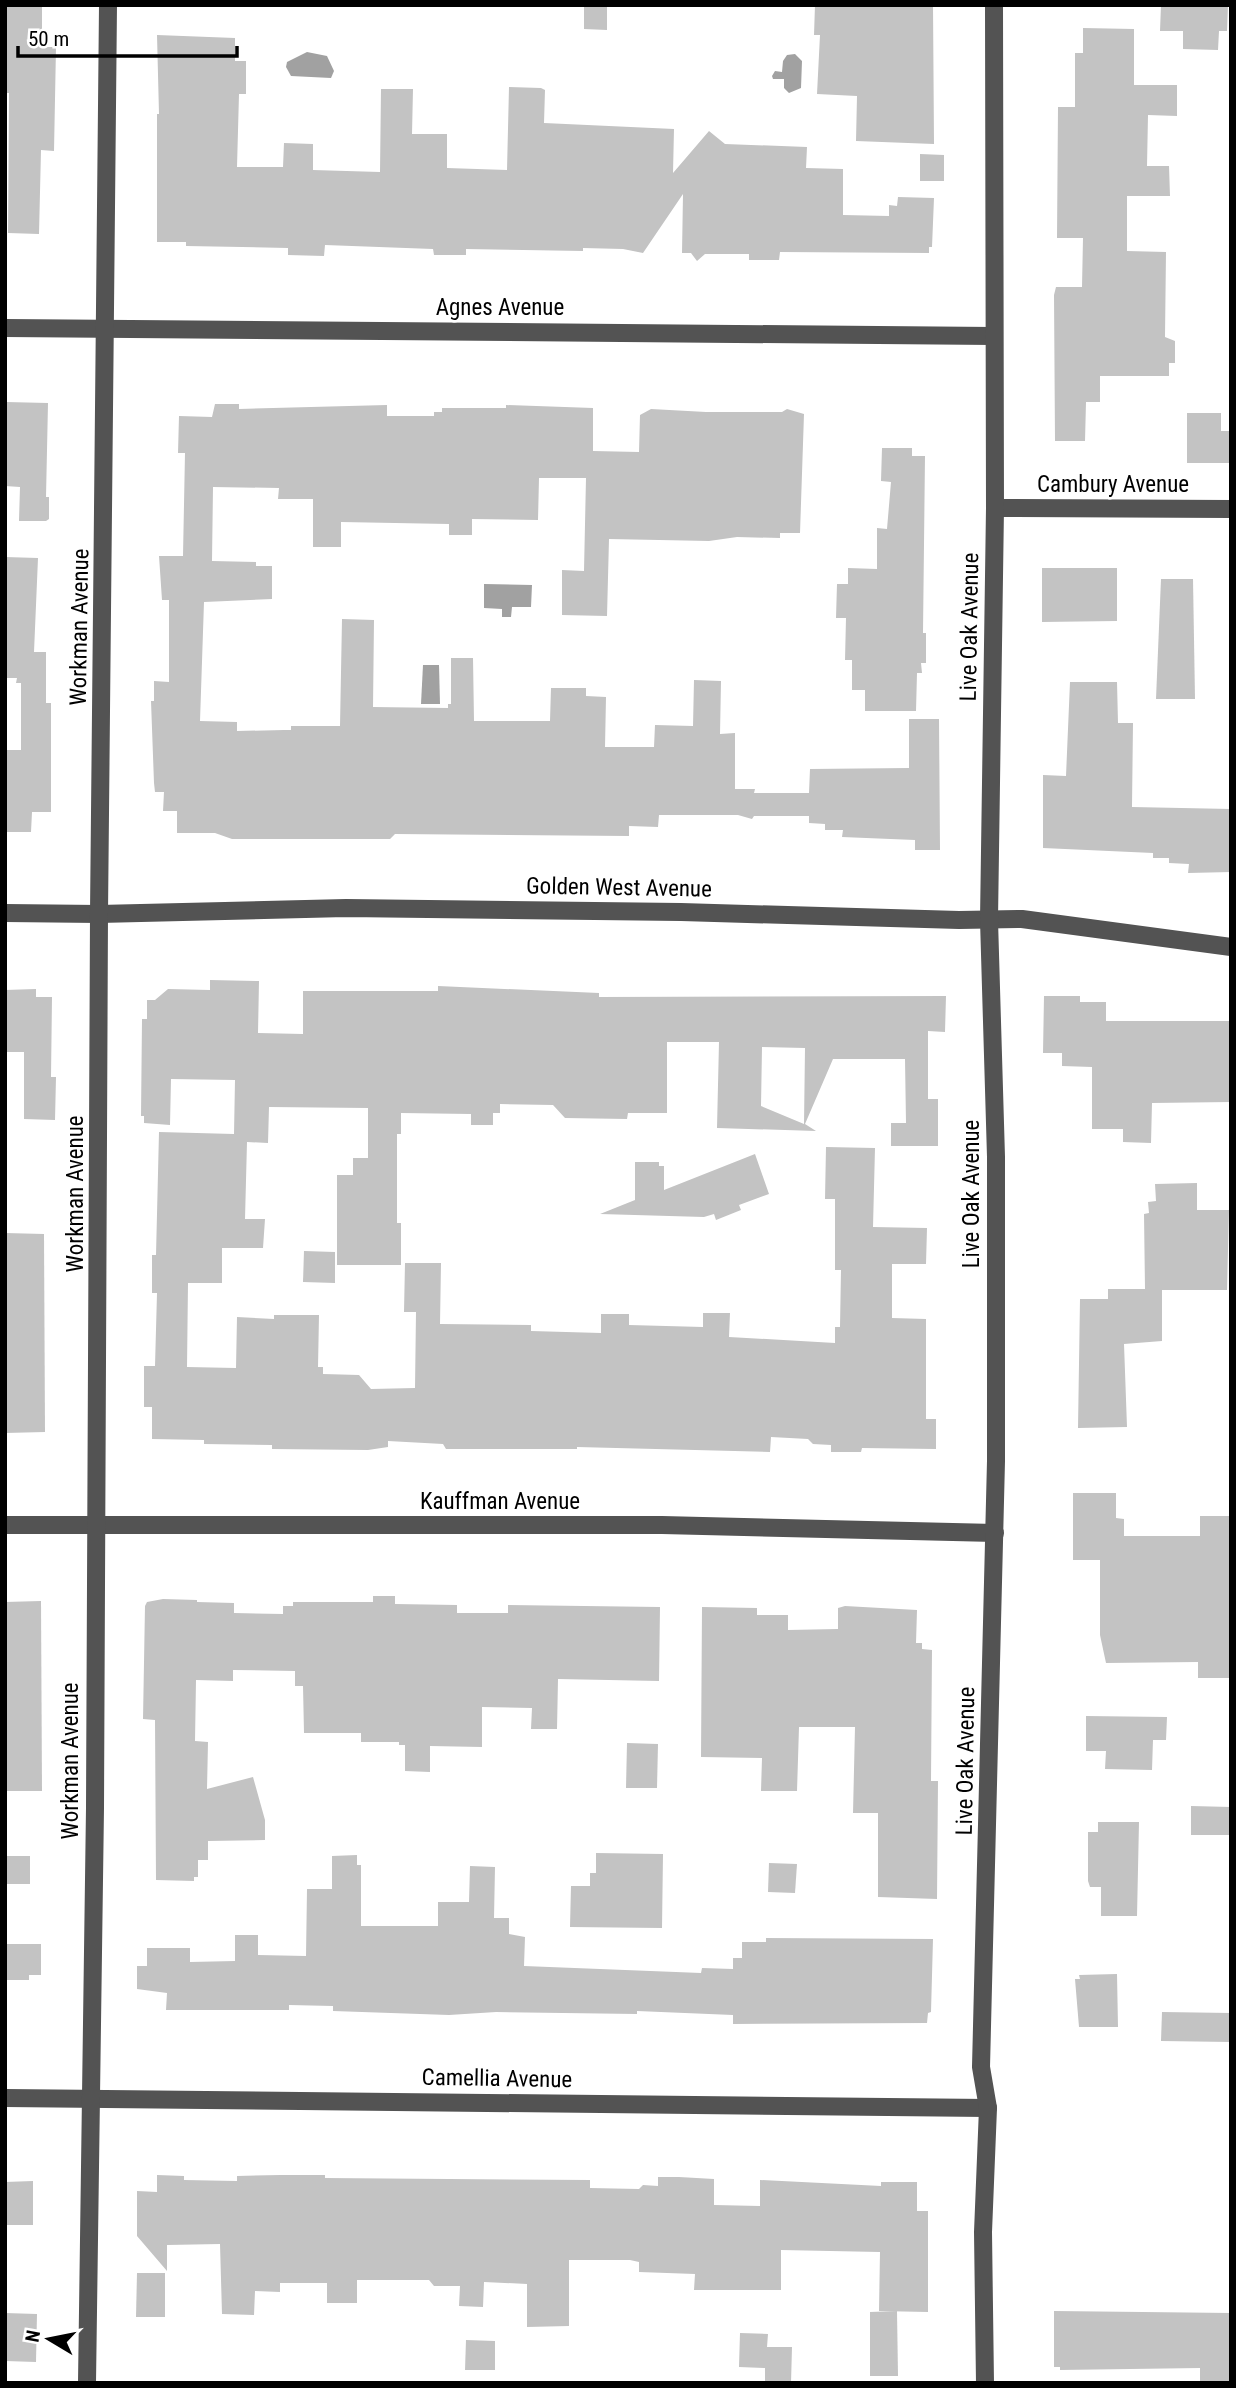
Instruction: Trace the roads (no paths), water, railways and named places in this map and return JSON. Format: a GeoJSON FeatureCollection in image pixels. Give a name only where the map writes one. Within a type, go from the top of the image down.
{"type":"FeatureCollection","features":[{"type":"Feature","properties":{"kind":"street","name":"Workman Avenue"},"geometry":{"type":"LineString","coordinates":[[87,2383],[100,1213],[99,914],[107,329],[108,5]]}},
{"type":"Feature","properties":{"kind":"street","name":"Live Oak Avenue"},"geometry":{"type":"LineString","coordinates":[[985,2383],[983,2232],[988,2108],[981,2067],[995,1533],[996,1157],[989,920],[995,508],[994,5]]}},
{"type":"Feature","properties":{"kind":"street","name":"Agnes Avenue"},"geometry":{"type":"LineString","coordinates":[[5,328],[994,336]]}},
{"type":"Feature","properties":{"kind":"street","name":"Cambury Avenue"},"geometry":{"type":"LineString","coordinates":[[995,508],[1231,509]]}},
{"type":"Feature","properties":{"kind":"street","name":"Golden West Avenue"},"geometry":{"type":"LineString","coordinates":[[5,913],[99,914],[360,908],[1022,919],[1066,922],[1231,947]]}},
{"type":"Feature","properties":{"kind":"street","name":"Kauffman Avenue"},"geometry":{"type":"LineString","coordinates":[[5,1525],[662,1525],[995,1533]]}},
{"type":"Feature","properties":{"kind":"street","name":"Camellia Avenue"},"geometry":{"type":"LineString","coordinates":[[5,2098],[988,2108]]}}]}
